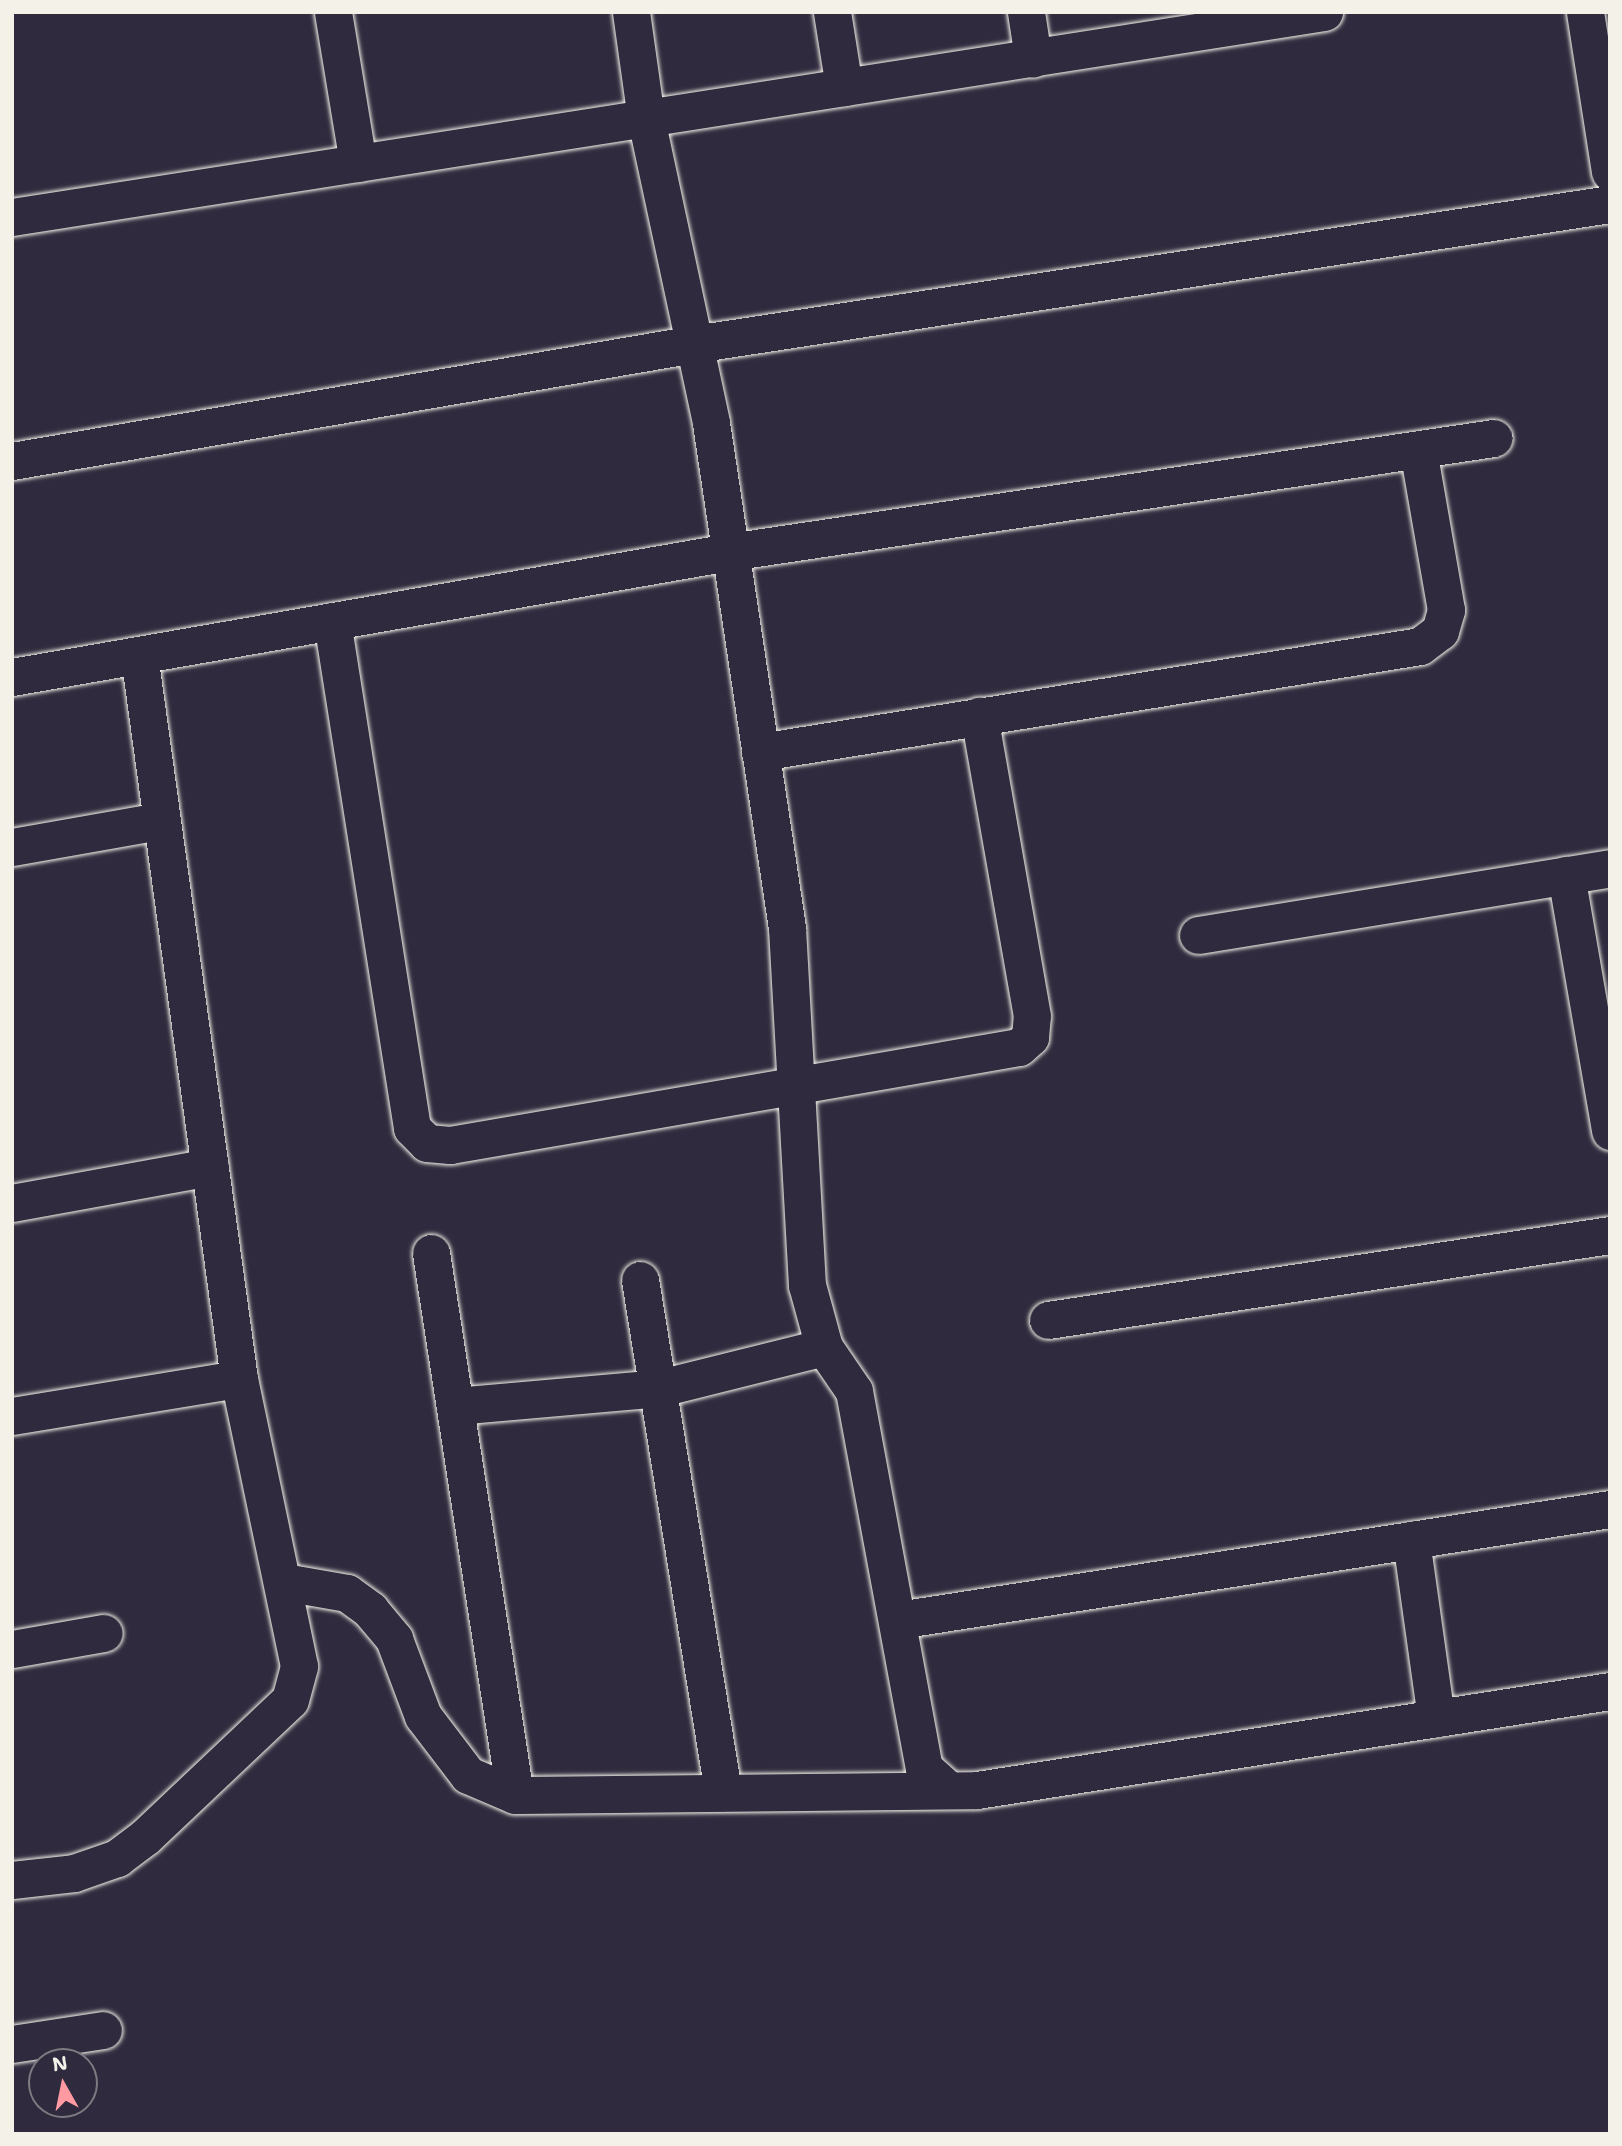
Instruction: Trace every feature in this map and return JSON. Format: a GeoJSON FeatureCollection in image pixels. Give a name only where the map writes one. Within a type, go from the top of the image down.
{"type":"FeatureCollection","features":[{"type":"Feature","properties":{"kind":"street"},"geometry":{"type":"LineString","coordinates":[[334,12],[358,163]]}},
{"type":"Feature","properties":{"kind":"street"},"geometry":{"type":"LineString","coordinates":[[631,12],[646,119],[694,344],[787,928],[799,1088],[807,1285],[824,1347],[854,1391],[924,1768],[946,1788]]}},
{"type":"Feature","properties":{"kind":"street"},"geometry":{"type":"LineString","coordinates":[[832,12],[844,87]]}},
{"type":"Feature","properties":{"kind":"street"},"geometry":{"type":"LineString","coordinates":[[1026,12],[1033,58]]}},
{"type":"Feature","properties":{"kind":"street"},"geometry":{"type":"LineString","coordinates":[[12,217],[1033,58],[1238,19],[1324,12]]}},
{"type":"Feature","properties":{"kind":"street"},"geometry":{"type":"LineString","coordinates":[[1585,12],[1610,173]]}},
{"type":"Feature","properties":{"kind":"street"},"geometry":{"type":"LineString","coordinates":[[12,461],[694,344],[1610,204]]}},
{"type":"Feature","properties":{"kind":"street"},"geometry":{"type":"LineString","coordinates":[[12,677],[729,552],[1494,438]]}},
{"type":"Feature","properties":{"kind":"street"},"geometry":{"type":"LineString","coordinates":[[760,752],[1420,646],[1440,631],[1446,610],[1418,449]]}},
{"type":"Feature","properties":{"kind":"street"},"geometry":{"type":"LineString","coordinates":[[332,621],[412,1128],[427,1143],[450,1145],[799,1088],[1019,1047],[1030,1037],[1032,1016],[979,716]]}},
{"type":"Feature","properties":{"kind":"street"},"geometry":{"type":"LineString","coordinates":[[12,1880],[74,1873],[117,1858],[290,1700],[299,1666],[284,1581],[239,1379],[139,656]]}},
{"type":"Feature","properties":{"kind":"street"},"geometry":{"type":"LineString","coordinates":[[12,848],[160,821]]}},
{"type":"Feature","properties":{"kind":"street"},"geometry":{"type":"LineString","coordinates":[[1198,935],[1610,868]]}},
{"type":"Feature","properties":{"kind":"street"},"geometry":{"type":"LineString","coordinates":[[1566,875],[1610,1131]]}},
{"type":"Feature","properties":{"kind":"street"},"geometry":{"type":"LineString","coordinates":[[12,1203],[211,1167]]}},
{"type":"Feature","properties":{"kind":"street"},"geometry":{"type":"LineString","coordinates":[[1048,1320],[1610,1235]]}},
{"type":"Feature","properties":{"kind":"street"},"geometry":{"type":"LineString","coordinates":[[431,1253],[515,1795]]}},
{"type":"Feature","properties":{"kind":"street"},"geometry":{"type":"LineString","coordinates":[[640,1280],[660,1388],[723,1792]]}},
{"type":"Feature","properties":{"kind":"street"},"geometry":{"type":"LineString","coordinates":[[455,1406],[660,1388],[824,1347]]}},
{"type":"Feature","properties":{"kind":"street"},"geometry":{"type":"LineString","coordinates":[[12,1416],[239,1379]]}},
{"type":"Feature","properties":{"kind":"street"},"geometry":{"type":"LineString","coordinates":[[898,1620],[1610,1508]]}},
{"type":"Feature","properties":{"kind":"street"},"geometry":{"type":"LineString","coordinates":[[1410,1540],[1436,1718]]}},
{"type":"Feature","properties":{"kind":"street"},"geometry":{"type":"LineString","coordinates":[[284,1581],[347,1593],[370,1610],[394,1639],[423,1716],[468,1775],[515,1795],[946,1788],[976,1790],[1610,1690]]}},
{"type":"Feature","properties":{"kind":"street"},"geometry":{"type":"LineString","coordinates":[[12,1648],[104,1633]]}},
{"type":"Feature","properties":{"kind":"street"},"geometry":{"type":"LineString","coordinates":[[12,2044],[103,2030]]}}]}
